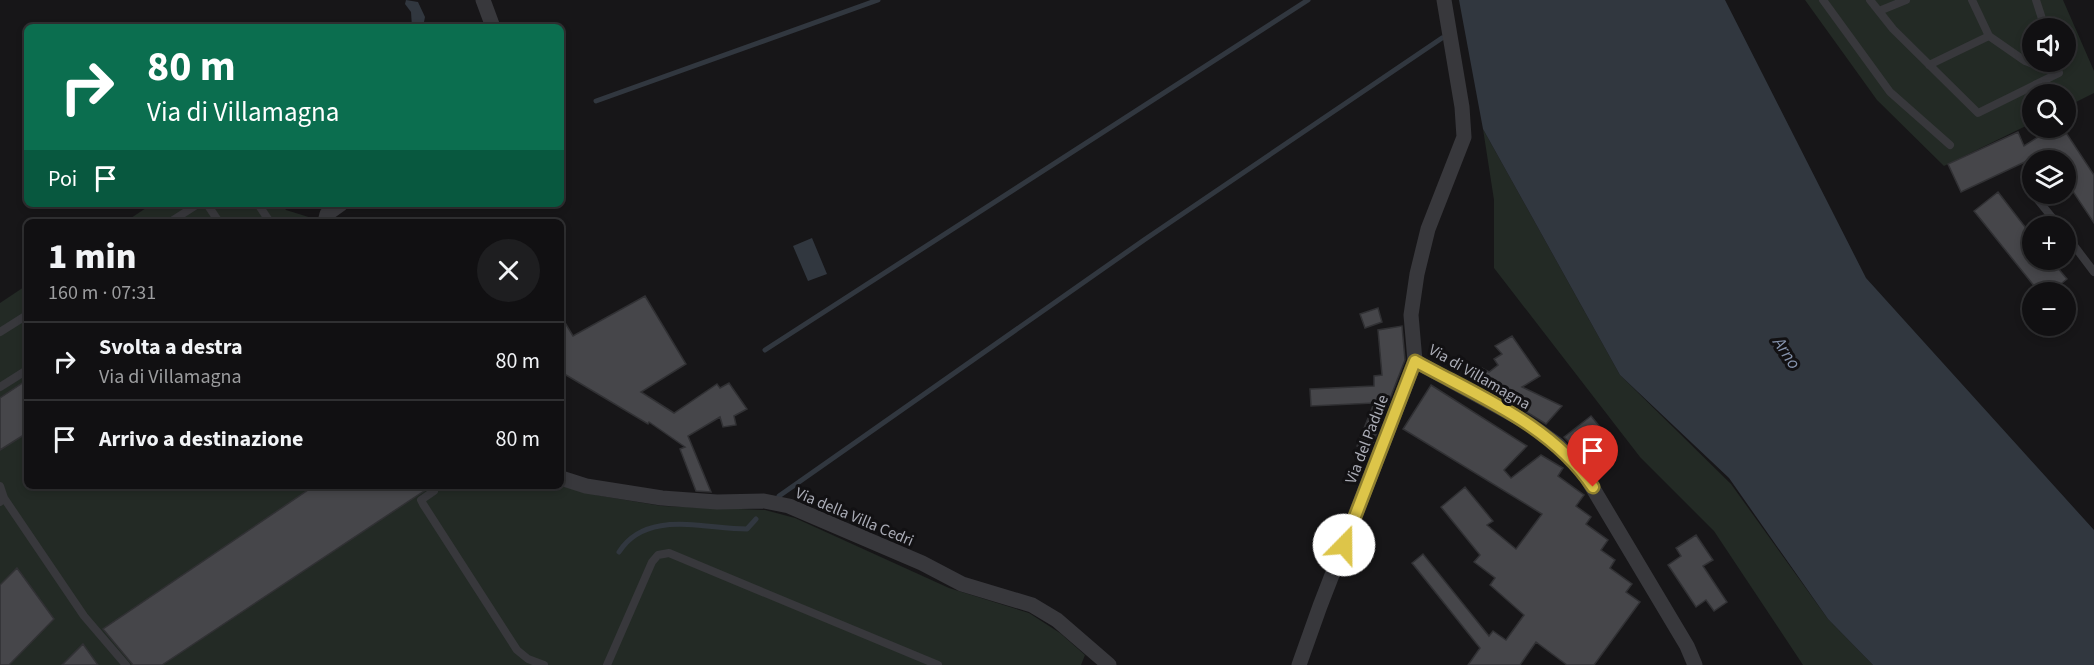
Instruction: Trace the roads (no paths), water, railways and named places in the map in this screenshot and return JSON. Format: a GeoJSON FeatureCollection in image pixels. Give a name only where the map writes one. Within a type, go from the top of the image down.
{"type":"FeatureCollection","features":[{"type":"Feature","properties":{"kind":"street"},"geometry":{"type":"LineString","coordinates":[[483,0],[492,24]]}},
{"type":"Feature","properties":{"kind":"street","name":"Via di Villamagna"},"geometry":{"type":"LineString","coordinates":[[1444,0],[1462,107],[1464,137],[1428,229],[1417,274],[1411,315],[1415,361],[1526,422],[1557,444],[1582,470],[1675,626],[1695,665]]}},
{"type":"Feature","properties":{"kind":"street"},"geometry":{"type":"LineString","coordinates":[[326,219],[327,214],[337,207]]}},
{"type":"Feature","properties":{"kind":"street","name":"Via del Padule"},"geometry":{"type":"LineString","coordinates":[[1299,665],[1415,361]]}},
{"type":"Feature","properties":{"kind":"street","name":"Via della Villa Cedri"},"geometry":{"type":"LineString","coordinates":[[564,479],[586,486],[662,498],[717,502],[764,501],[789,506],[922,563],[962,584],[1032,605],[1057,620],[1109,665]]}},
{"type":"Feature","properties":{"kind":"lane"},"geometry":{"type":"LineString","coordinates":[[1823,0],[1890,92],[1950,145]]}},
{"type":"Feature","properties":{"kind":"lane"},"geometry":{"type":"LineString","coordinates":[[1870,0],[1893,29],[1978,113],[2059,74]]}},
{"type":"Feature","properties":{"kind":"lane"},"geometry":{"type":"LineString","coordinates":[[1879,11],[1906,0]]}},
{"type":"Feature","properties":{"kind":"lane"},"geometry":{"type":"LineString","coordinates":[[1972,0],[1989,36],[2025,61],[2059,74]]}},
{"type":"Feature","properties":{"kind":"lane"},"geometry":{"type":"LineString","coordinates":[[2036,0],[2042,18]]}},
{"type":"Feature","properties":{"kind":"lane"},"geometry":{"type":"LineString","coordinates":[[1929,65],[1989,36]]}},
{"type":"Feature","properties":{"kind":"lane"},"geometry":{"type":"LineString","coordinates":[[2042,204],[2051,216]]}},
{"type":"Feature","properties":{"kind":"lane"},"geometry":{"type":"LineString","coordinates":[[175,219],[193,207]]}},
{"type":"Feature","properties":{"kind":"lane"},"geometry":{"type":"LineString","coordinates":[[2076,248],[2094,272]]}},
{"type":"Feature","properties":{"kind":"lane"},"geometry":{"type":"LineString","coordinates":[[0,332],[24,317]]}},
{"type":"Feature","properties":{"kind":"lane"},"geometry":{"type":"LineString","coordinates":[[0,387],[24,372]]}},
{"type":"Feature","properties":{"kind":"lane"},"geometry":{"type":"LineString","coordinates":[[0,486],[2,500],[84,616],[126,665]]}},
{"type":"Feature","properties":{"kind":"lane"},"geometry":{"type":"LineString","coordinates":[[434,489],[421,500],[423,504],[517,650],[528,659],[544,665]]}},
{"type":"Feature","properties":{"kind":"lane"},"geometry":{"type":"LineString","coordinates":[[607,665],[652,562],[658,555],[669,553],[938,665]]}},
{"type":"Feature","properties":{"kind":"water"},"geometry":{"type":"Polygon","coordinates":[[[406,0],[418,2],[425,17],[424,24],[412,24],[411,12],[405,4],[406,0]]]}},
{"type":"Feature","properties":{"kind":"water","name":"Arno"},"geometry":{"type":"Polygon","coordinates":[[[1459,0],[1725,0],[1866,278],[2094,530],[2094,665],[1873,665],[1828,619],[1729,478],[1620,375],[1483,129],[1459,0]]]}},
{"type":"Feature","properties":{"kind":"water"},"geometry":{"type":"Polygon","coordinates":[[[812,238],[827,274],[808,281],[793,246],[812,238]]]}},
{"type":"Feature","properties":{"kind":"waterway"},"geometry":{"type":"LineString","coordinates":[[596,101],[878,0]]}},
{"type":"Feature","properties":{"kind":"waterway"},"geometry":{"type":"LineString","coordinates":[[765,350],[1308,0]]}},
{"type":"Feature","properties":{"kind":"waterway"},"geometry":{"type":"LineString","coordinates":[[779,496],[1144,240],[1442,38]]}},
{"type":"Feature","properties":{"kind":"waterway"},"geometry":{"type":"LineString","coordinates":[[619,552],[630,539],[644,530],[660,526],[677,524],[747,529],[756,519]]}}]}
